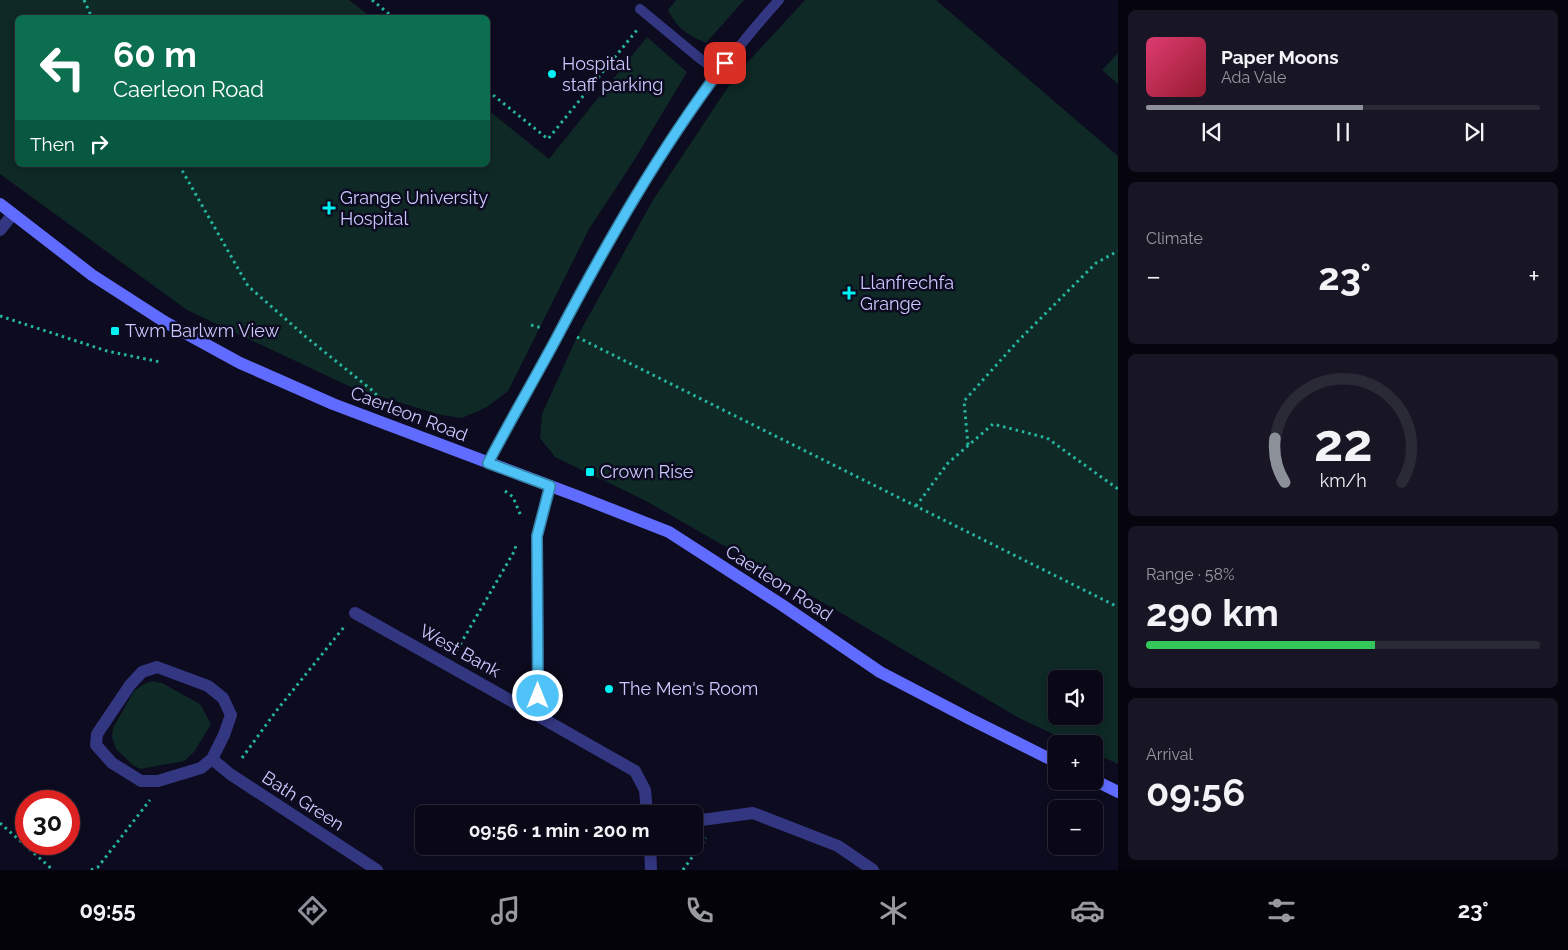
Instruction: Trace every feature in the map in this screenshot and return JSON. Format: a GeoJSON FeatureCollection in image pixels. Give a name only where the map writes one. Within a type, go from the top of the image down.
{"type":"FeatureCollection","features":[{"type":"Feature","properties":{"kind":"main road","name":"Caerleon Road"},"geometry":{"type":"LineString","coordinates":[[0,204],[92,274],[165,322],[240,363],[333,404],[669,532],[782,605],[880,672],[1048,758]]}},
{"type":"Feature","properties":{"kind":"main road"},"geometry":{"type":"LineString","coordinates":[[1103,784],[1118,792]]}},
{"type":"Feature","properties":{"kind":"street"},"geometry":{"type":"LineString","coordinates":[[0,230],[13,214]]}},
{"type":"Feature","properties":{"kind":"street"},"geometry":{"type":"LineString","coordinates":[[550,486],[537,536],[538,696],[547,721],[635,771],[646,790],[647,805]]}},
{"type":"Feature","properties":{"kind":"street","name":"West Bank"},"geometry":{"type":"LineString","coordinates":[[355,613],[547,721]]}},
{"type":"Feature","properties":{"kind":"street"},"geometry":{"type":"LineString","coordinates":[[156,667],[208,686],[223,698],[231,715],[224,735],[212,759],[201,768],[158,781],[141,781],[112,763],[96,745],[97,734],[130,685],[142,672],[156,667]]}},
{"type":"Feature","properties":{"kind":"street","name":"Bath Green"},"geometry":{"type":"LineString","coordinates":[[212,759],[230,774],[377,870]]}},
{"type":"Feature","properties":{"kind":"street"},"geometry":{"type":"LineString","coordinates":[[703,820],[753,813],[838,846],[873,870]]}},
{"type":"Feature","properties":{"kind":"street"},"geometry":{"type":"LineString","coordinates":[[650,855],[651,870]]}},
{"type":"Feature","properties":{"kind":"lane"},"geometry":{"type":"LineString","coordinates":[[488,463],[604,249],[648,176],[718,72],[779,0]]}},
{"type":"Feature","properties":{"kind":"lane"},"geometry":{"type":"LineString","coordinates":[[644,12],[718,72]]}},
{"type":"Feature","properties":{"kind":"path"},"geometry":{"type":"LineString","coordinates":[[84,0],[91,15]]}},
{"type":"Feature","properties":{"kind":"path"},"geometry":{"type":"LineString","coordinates":[[372,0],[390,15]]}},
{"type":"Feature","properties":{"kind":"path"},"geometry":{"type":"LineString","coordinates":[[490,93],[548,139],[644,12]]}},
{"type":"Feature","properties":{"kind":"path"},"geometry":{"type":"LineString","coordinates":[[180,167],[248,286],[306,337],[373,391],[385,404]]}},
{"type":"Feature","properties":{"kind":"path"},"geometry":{"type":"LineString","coordinates":[[968,445],[964,401],[1017,342],[1096,263],[1118,251]]}},
{"type":"Feature","properties":{"kind":"path"},"geometry":{"type":"LineString","coordinates":[[0,316],[107,351],[160,362]]}},
{"type":"Feature","properties":{"kind":"path"},"geometry":{"type":"LineString","coordinates":[[531,326],[577,337],[1118,607]]}},
{"type":"Feature","properties":{"kind":"path"},"geometry":{"type":"LineString","coordinates":[[916,506],[948,462],[993,424],[1047,438],[1118,489]]}},
{"type":"Feature","properties":{"kind":"path"},"geometry":{"type":"LineString","coordinates":[[502,489],[513,497],[521,517],[520,524]]}},
{"type":"Feature","properties":{"kind":"path"},"geometry":{"type":"LineString","coordinates":[[456,654],[515,550],[517,541]]}},
{"type":"Feature","properties":{"kind":"path"},"geometry":{"type":"LineString","coordinates":[[230,774],[355,613]]}},
{"type":"Feature","properties":{"kind":"path"},"geometry":{"type":"LineString","coordinates":[[91,870],[98,867],[150,800],[158,796]]}},
{"type":"Feature","properties":{"kind":"path"},"geometry":{"type":"LineString","coordinates":[[683,870],[721,817]]}},
{"type":"Feature","properties":{"kind":"path"},"geometry":{"type":"LineString","coordinates":[[0,823],[53,870]]}},
{"type":"Feature","properties":{"kind":"green space","name":"Grange University Hospital"},"geometry":{"type":"Polygon","coordinates":[[[0,0],[349,0],[368,15],[15,15],[15,167],[490,167],[490,112],[549,159],[647,37],[687,72],[633,162],[589,229],[508,391],[487,407],[462,418],[441,415],[355,389],[187,310],[0,174],[0,0]]]}},
{"type":"Feature","properties":{"kind":"green space"},"geometry":{"type":"Polygon","coordinates":[[[676,0],[744,0],[706,43],[688,34],[675,22],[668,10],[676,0]]]}},
{"type":"Feature","properties":{"kind":"green space","name":"Llanfrechfa Grange"},"geometry":{"type":"Polygon","coordinates":[[[805,0],[936,0],[1118,156],[1118,764],[1103,757],[1103,735],[1055,735],[1019,718],[646,501],[555,457],[540,438],[542,414],[577,337],[653,200],[736,75],[805,0]]]}},
{"type":"Feature","properties":{"kind":"green space"},"geometry":{"type":"Polygon","coordinates":[[[1118,53],[1118,84],[1102,70],[1118,53]]]}},
{"type":"Feature","properties":{"kind":"green space"},"geometry":{"type":"Polygon","coordinates":[[[152,681],[162,683],[200,704],[211,724],[194,752],[184,761],[140,769],[116,749],[112,737],[113,728],[134,691],[152,681]]]}},
{"type":"Feature","properties":{"kind":"place","name":"Hospital staff parking"},"geometry":{"type":"Point","coordinates":[552,74]}},
{"type":"Feature","properties":{"kind":"place","name":"Grange University Hospital"},"geometry":{"type":"Point","coordinates":[329,208]}},
{"type":"Feature","properties":{"kind":"place","name":"Llanfrechfa Grange"},"geometry":{"type":"Point","coordinates":[849,293]}},
{"type":"Feature","properties":{"kind":"place","name":"Twm Barlwm View"},"geometry":{"type":"Point","coordinates":[115,331]}},
{"type":"Feature","properties":{"kind":"place","name":"Crown Rise"},"geometry":{"type":"Point","coordinates":[590,472]}},
{"type":"Feature","properties":{"kind":"place","name":"The Men's Room"},"geometry":{"type":"Point","coordinates":[609,689]}},
{"type":"Feature","properties":{"kind":"route"},"geometry":{"type":"LineString","coordinates":[[538,696],[537,536],[550,486],[488,463],[604,249],[653,168],[725,63]]}}]}
